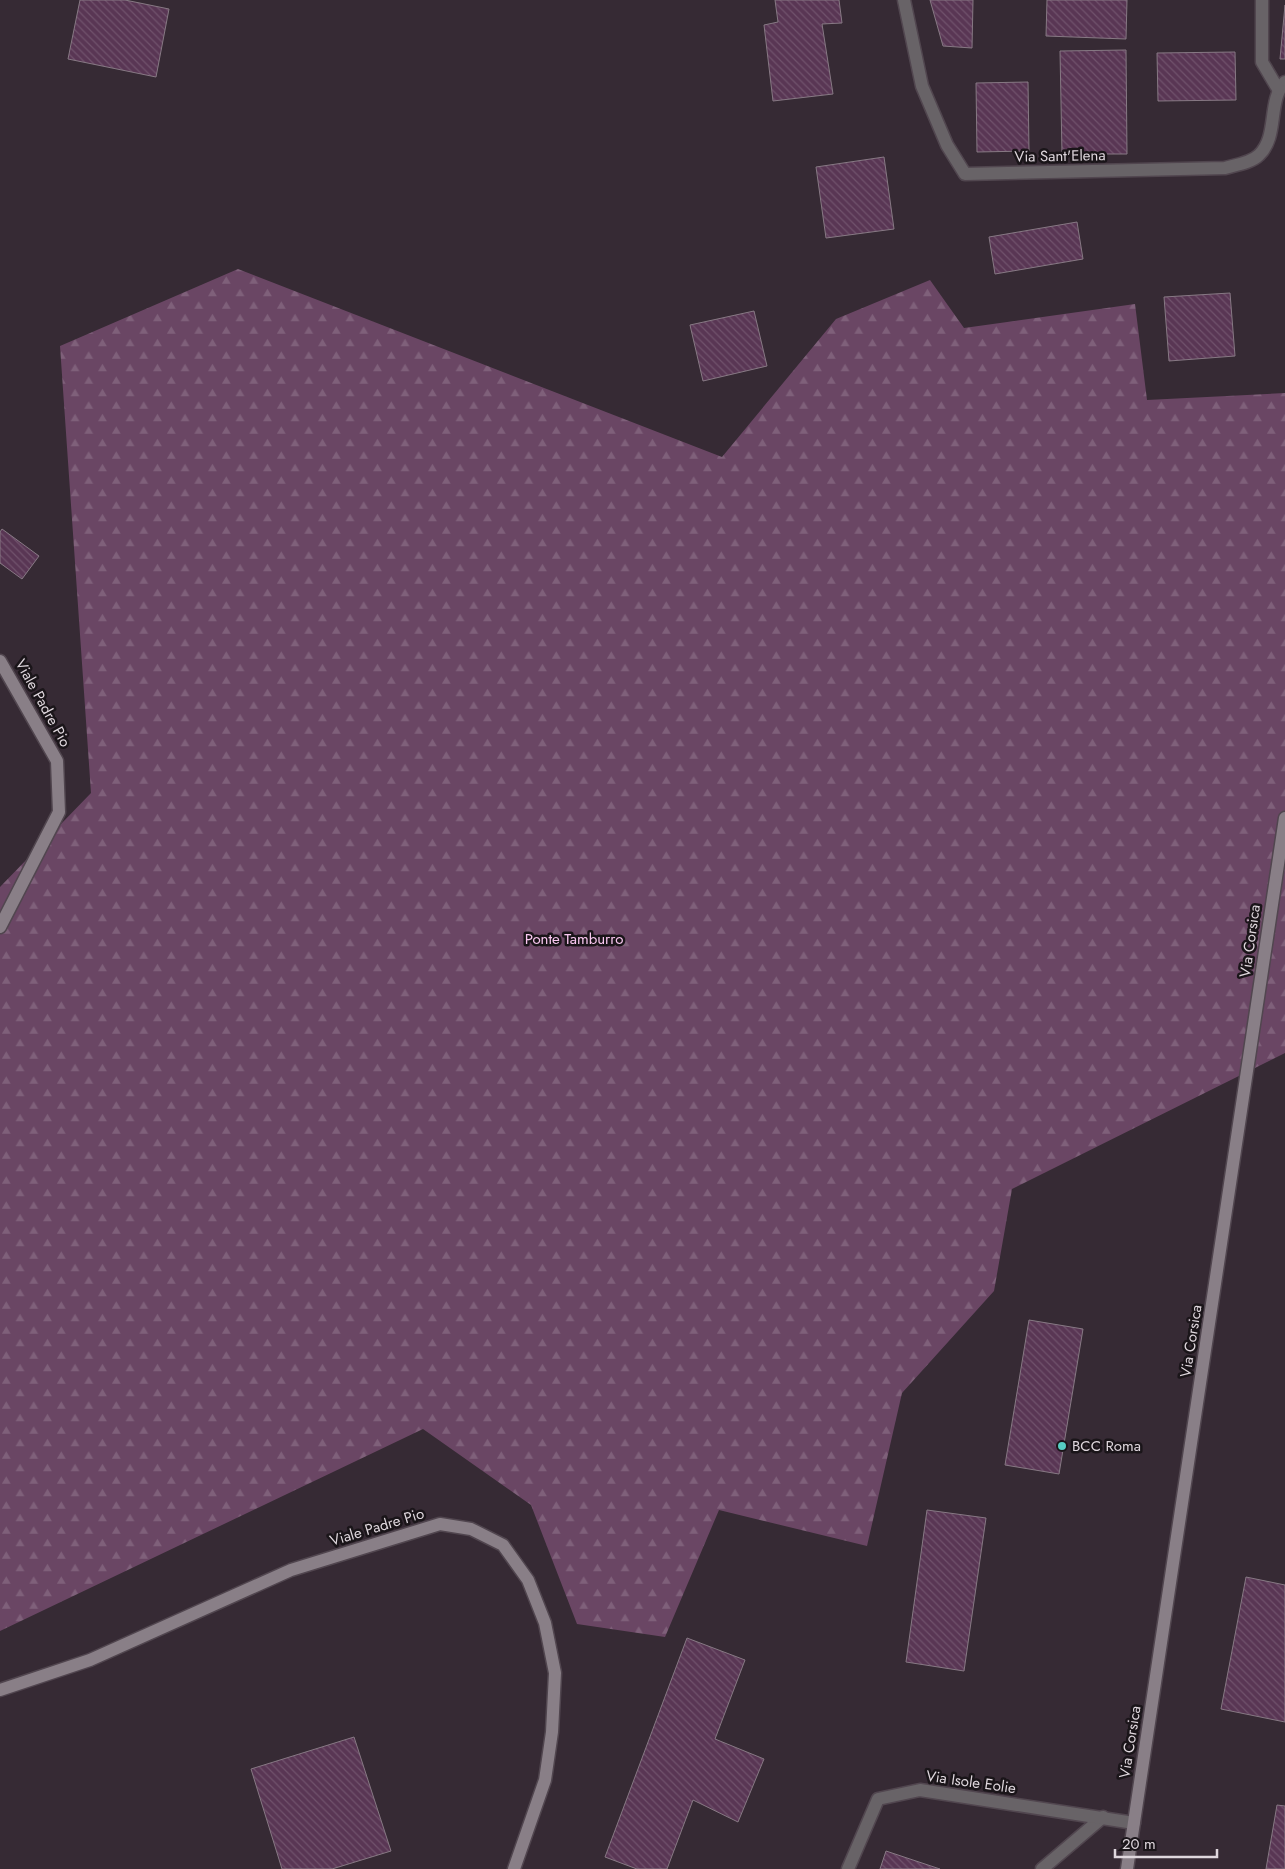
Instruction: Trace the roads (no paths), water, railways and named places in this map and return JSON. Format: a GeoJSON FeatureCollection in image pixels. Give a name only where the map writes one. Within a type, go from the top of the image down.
{"type":"FeatureCollection","features":[{"type":"Feature","properties":{"kind":"street","name":"Via Sant'Elena"},"geometry":{"type":"LineString","coordinates":[[904,0],[922,86],[947,145],[966,174],[1225,168],[1258,156],[1269,140],[1281,85]]}},
{"type":"Feature","properties":{"kind":"street"},"geometry":{"type":"LineString","coordinates":[[1262,0],[1262,62],[1281,85]]}},
{"type":"Feature","properties":{"kind":"street","name":"Viale Padre Pio"},"geometry":{"type":"LineString","coordinates":[[0,661],[57,760],[59,812],[0,927]]}},
{"type":"Feature","properties":{"kind":"street","name":"Via Corsica"},"geometry":{"type":"LineString","coordinates":[[1127,1869],[1285,818]]}},
{"type":"Feature","properties":{"kind":"street","name":"Viale Padre Pio"},"geometry":{"type":"LineString","coordinates":[[0,1690],[90,1660],[291,1570],[440,1524],[471,1529],[504,1545],[528,1580],[545,1624],[555,1673],[552,1732],[545,1780],[514,1869]]}},
{"type":"Feature","properties":{"kind":"street","name":"Via Isole Eolie"},"geometry":{"type":"LineString","coordinates":[[848,1869],[878,1799],[920,1790],[1103,1817],[1134,1824]]}},
{"type":"Feature","properties":{"kind":"street"},"geometry":{"type":"LineString","coordinates":[[1042,1869],[1103,1817]]}},
{"type":"Feature","properties":{"kind":"place","name":"BCC Roma"},"geometry":{"type":"Point","coordinates":[1062,1446]}},
{"type":"Feature","properties":{"kind":"park label","name":"Ponte Tamburro"},"geometry":{"type":"Point","coordinates":[574,939]}}]}
